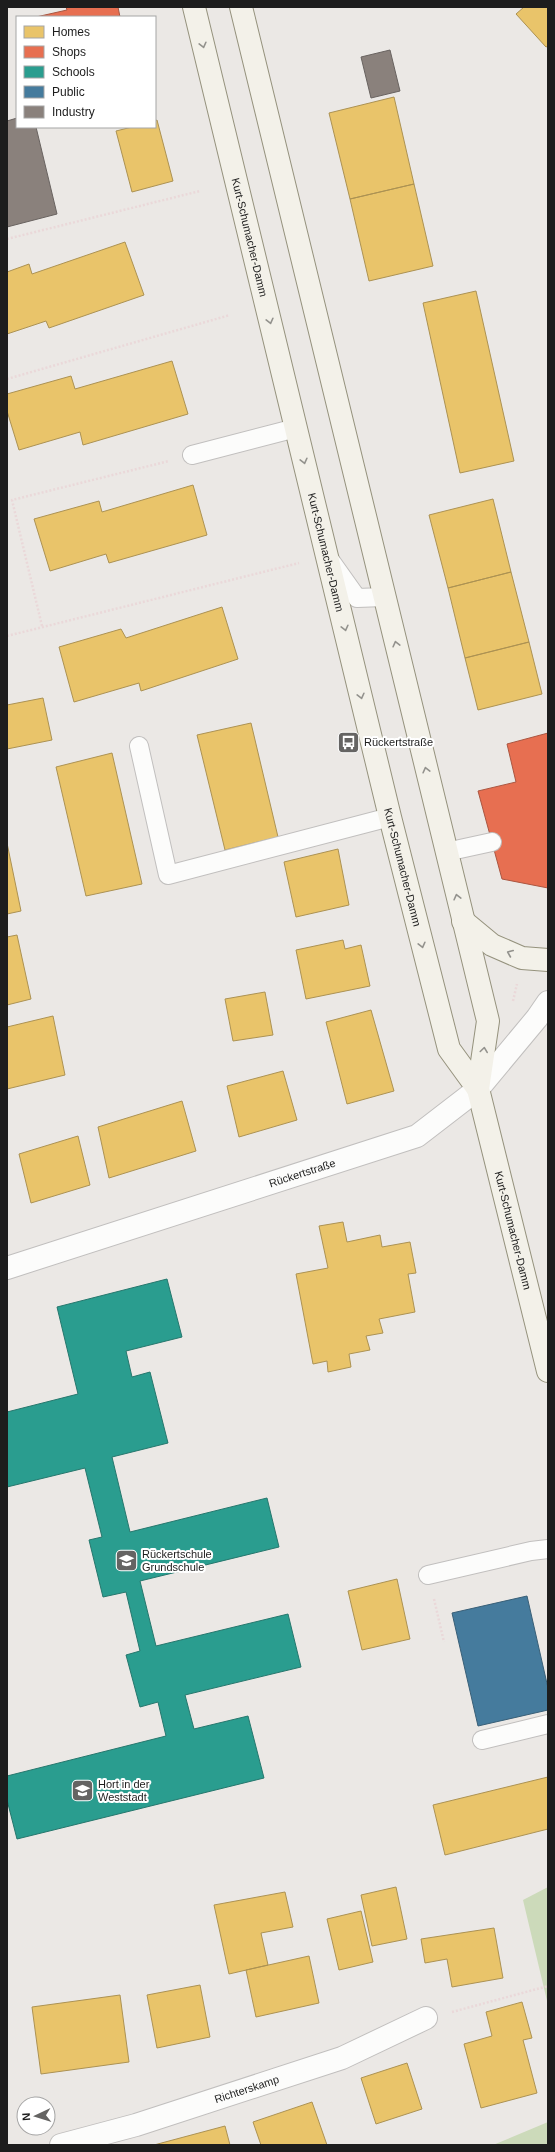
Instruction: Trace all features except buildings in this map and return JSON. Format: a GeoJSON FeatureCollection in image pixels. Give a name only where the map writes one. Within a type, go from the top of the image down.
{"type":"FeatureCollection","features":[{"type":"Feature","properties":{"kind":"main road","name":"Kurt-Schumacher-Damm"},"geometry":{"type":"LineString","coordinates":[[194,7],[390,817],[449,1049],[478,1089],[548,1371]]}},
{"type":"Feature","properties":{"kind":"main road","name":"Kurt-Schumacher-Damm"},"geometry":{"type":"LineString","coordinates":[[241,7],[488,1021],[478,1089]]}},
{"type":"Feature","properties":{"kind":"main road"},"geometry":{"type":"LineString","coordinates":[[463,921],[492,945],[522,958],[548,960]]}},
{"type":"Feature","properties":{"kind":"street","name":"Rückertstraße"},"geometry":{"type":"LineString","coordinates":[[7,1268],[417,1136],[478,1089],[537,1018],[548,1002]]}},
{"type":"Feature","properties":{"kind":"street","name":"Richterskamp"},"geometry":{"type":"LineString","coordinates":[[61,2145],[136,2125],[342,2058],[426,2018]]}},
{"type":"Feature","properties":{"kind":"lane"},"geometry":{"type":"LineString","coordinates":[[192,455],[296,428]]}},
{"type":"Feature","properties":{"kind":"lane"},"geometry":{"type":"LineString","coordinates":[[327,556],[357,598],[384,597]]}},
{"type":"Feature","properties":{"kind":"lane"},"geometry":{"type":"LineString","coordinates":[[139,746],[168,875],[390,817]]}},
{"type":"Feature","properties":{"kind":"lane"},"geometry":{"type":"LineString","coordinates":[[446,852],[492,842]]}},
{"type":"Feature","properties":{"kind":"lane"},"geometry":{"type":"LineString","coordinates":[[428,1575],[531,1551],[548,1549]]}},
{"type":"Feature","properties":{"kind":"lane"},"geometry":{"type":"LineString","coordinates":[[482,1740],[548,1724]]}},
{"type":"Feature","properties":{"kind":"path"},"geometry":{"type":"LineString","coordinates":[[7,239],[200,191]]}},
{"type":"Feature","properties":{"kind":"path"},"geometry":{"type":"LineString","coordinates":[[7,379],[230,315]]}},
{"type":"Feature","properties":{"kind":"path"},"geometry":{"type":"LineString","coordinates":[[42,626],[12,500],[192,455]]}},
{"type":"Feature","properties":{"kind":"path"},"geometry":{"type":"LineString","coordinates":[[7,636],[42,626],[327,556]]}},
{"type":"Feature","properties":{"kind":"path"},"geometry":{"type":"LineString","coordinates":[[428,1575],[444,1642]]}},
{"type":"Feature","properties":{"kind":"path"},"geometry":{"type":"LineString","coordinates":[[426,2018],[548,1986]]}},
{"type":"Feature","properties":{"kind":"green space"},"geometry":{"type":"Polygon","coordinates":[[[548,1887],[548,2005],[523,1900],[548,1887]]]}},
{"type":"Feature","properties":{"kind":"green space"},"geometry":{"type":"Polygon","coordinates":[[[548,2122],[548,2145],[493,2145],[548,2122]]]}},
{"type":"Feature","properties":{"kind":"place","name":"Rückertstraße"},"geometry":{"type":"Point","coordinates":[348,742]}},
{"type":"Feature","properties":{"kind":"place","name":"Rückertschule Grundschule"},"geometry":{"type":"Point","coordinates":[126,1560]}},
{"type":"Feature","properties":{"kind":"place","name":"Hort in der Weststadt"},"geometry":{"type":"Point","coordinates":[82,1790]}}]}
